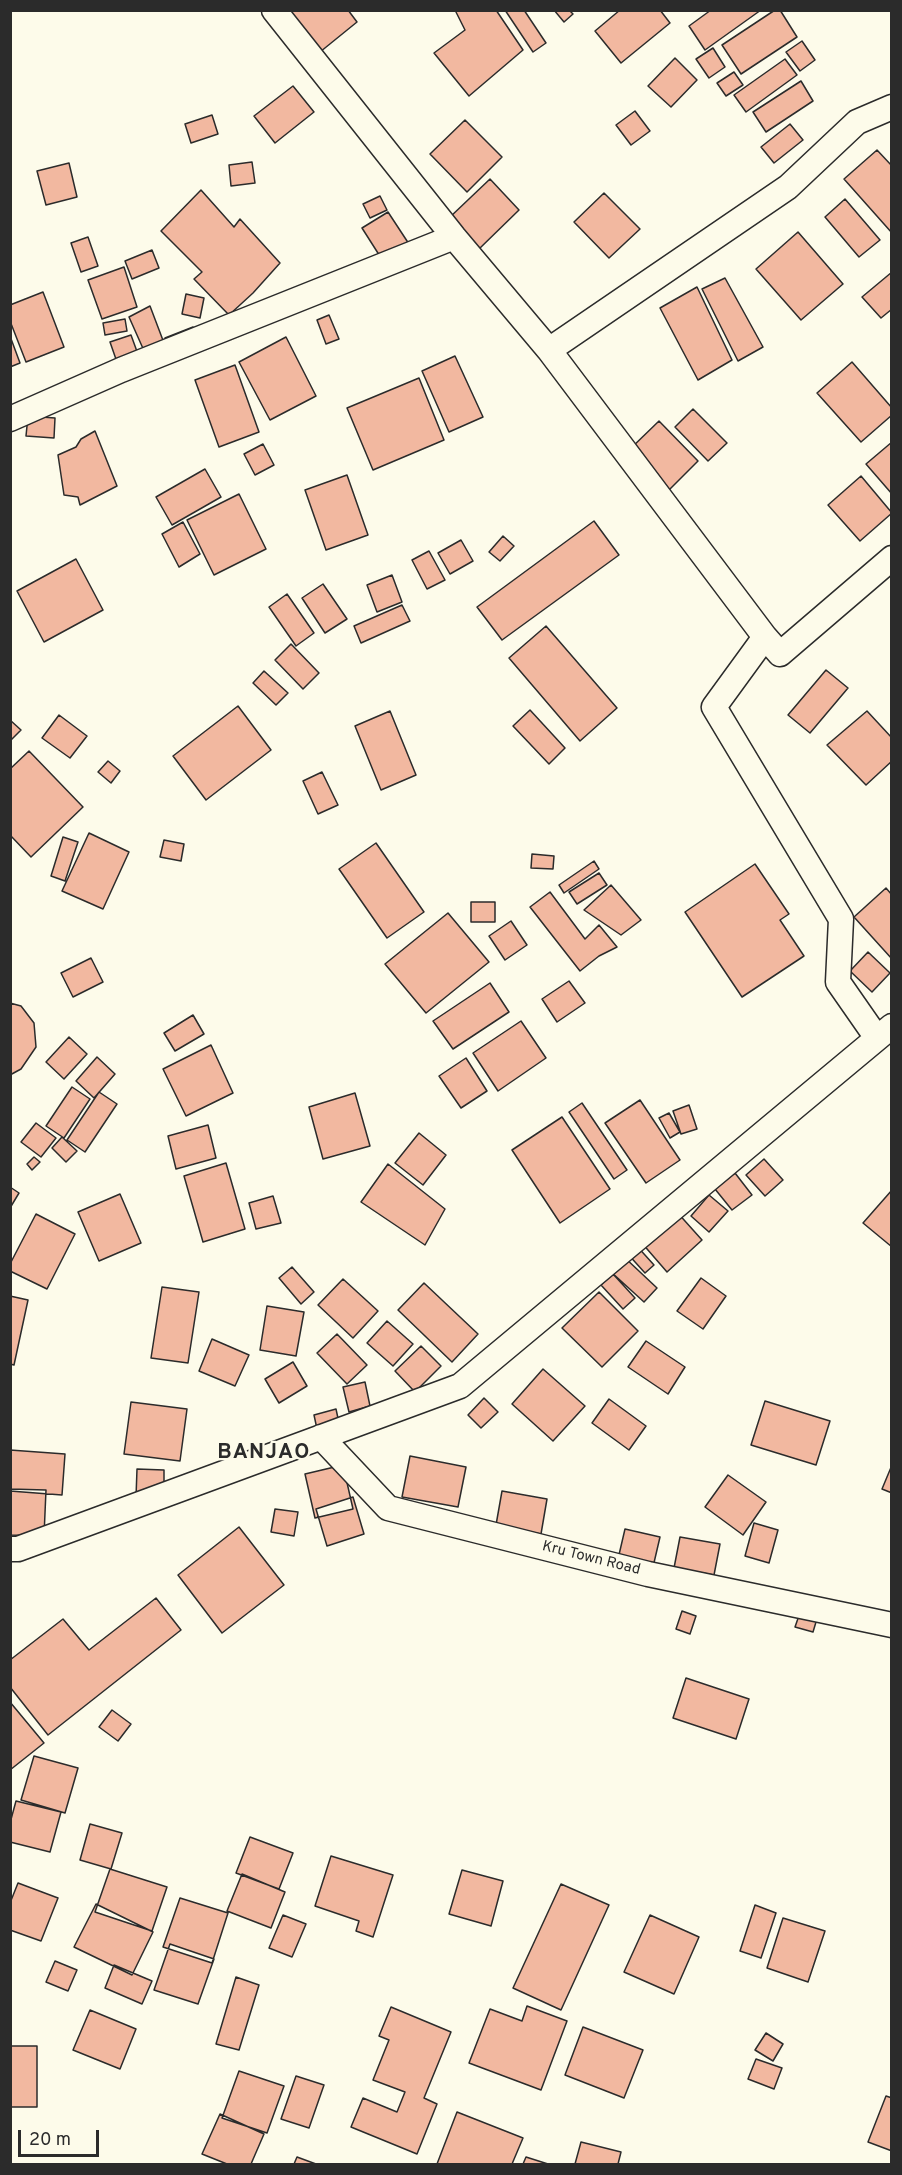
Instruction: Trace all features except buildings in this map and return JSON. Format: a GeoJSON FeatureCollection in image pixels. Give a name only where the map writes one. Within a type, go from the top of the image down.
{"type":"FeatureCollection","features":[{"type":"Feature","properties":{"kind":"street"},"geometry":{"type":"LineString","coordinates":[[274,10],[454,237],[549,350],[780,654],[891,558]]}},
{"type":"Feature","properties":{"kind":"street"},"geometry":{"type":"LineString","coordinates":[[549,350],[788,187],[857,122],[891,107]]}},
{"type":"Feature","properties":{"kind":"street"},"geometry":{"type":"LineString","coordinates":[[10,419],[121,370],[454,237]]}},
{"type":"Feature","properties":{"kind":"street"},"geometry":{"type":"LineString","coordinates":[[10,1549],[18,1549],[460,1386],[884,1032],[838,982],[841,919],[714,707],[765,637]]}},
{"type":"Feature","properties":{"kind":"street","name":"Kru Town Road"},"geometry":{"type":"LineString","coordinates":[[321,1437],[388,1508],[648,1574],[891,1625]]}},
{"type":"Feature","properties":{"kind":"district","name":"BANJAO"},"geometry":{"type":"Point","coordinates":[264,1454]}}]}
